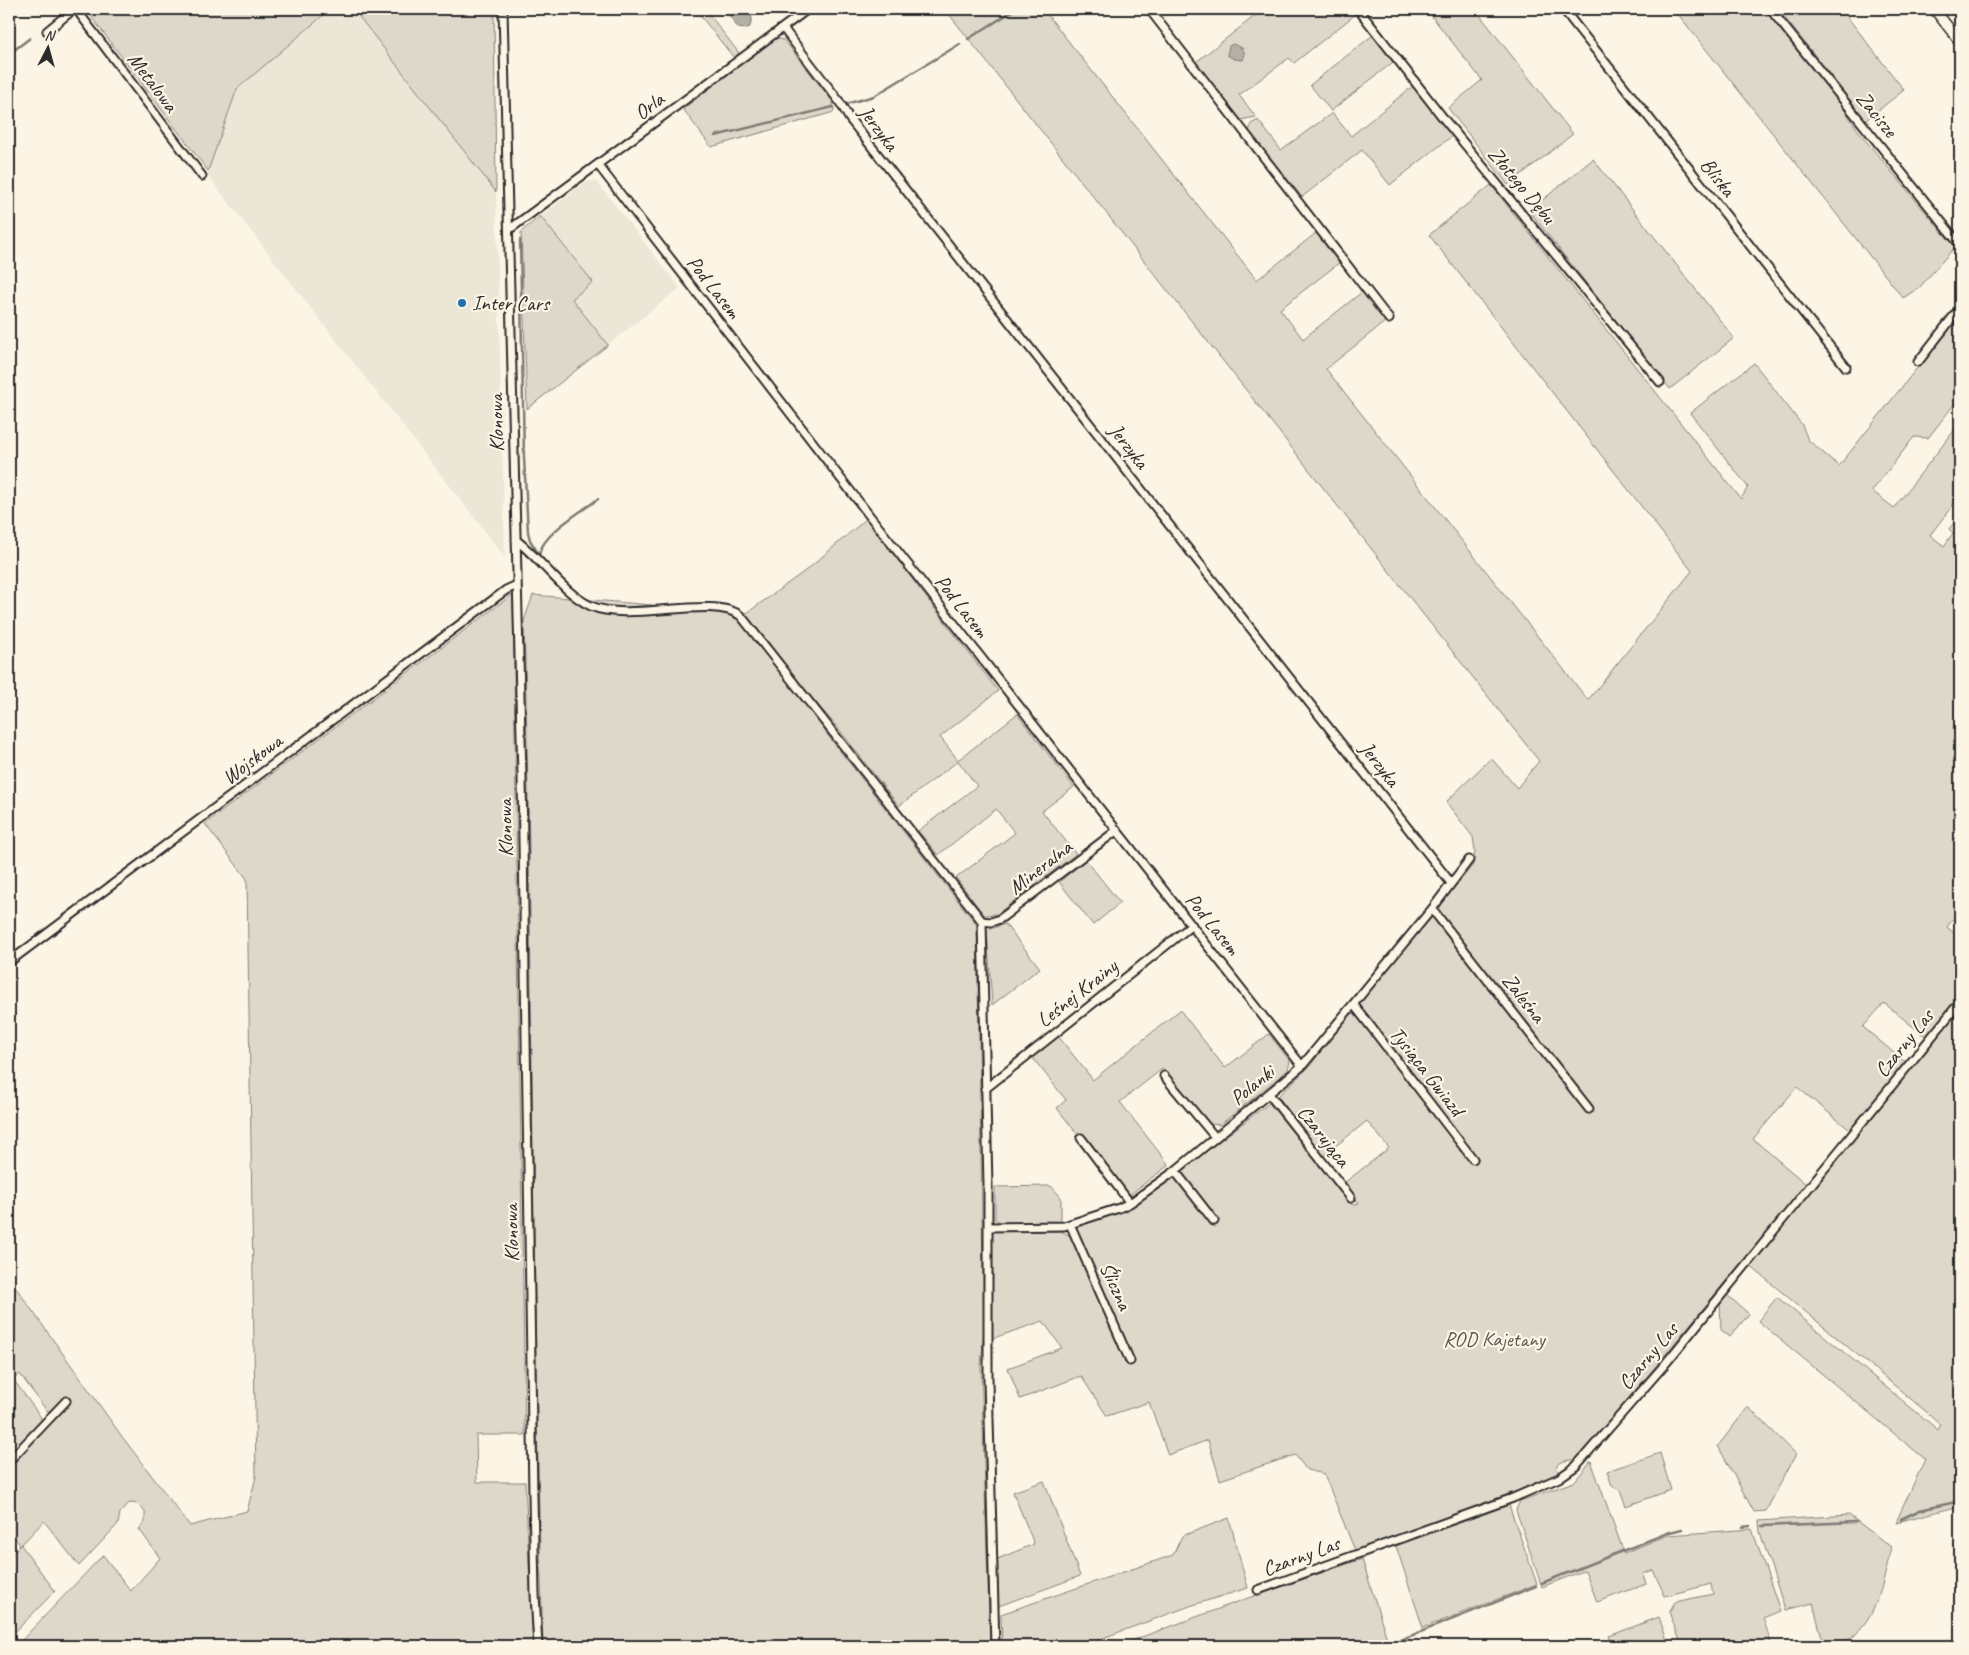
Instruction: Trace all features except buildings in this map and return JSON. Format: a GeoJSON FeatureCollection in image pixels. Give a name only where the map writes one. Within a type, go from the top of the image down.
{"type":"FeatureCollection","features":[{"type":"Feature","properties":{"kind":"street"},"geometry":{"type":"LineString","coordinates":[[48,31],[75,9]]}},
{"type":"Feature","properties":{"kind":"street","name":"Metalowa"},"geometry":{"type":"LineString","coordinates":[[75,9],[202,176]]}},
{"type":"Feature","properties":{"kind":"street","name":"Klonowa"},"geometry":{"type":"LineString","coordinates":[[503,9],[510,229],[531,1404],[538,1646]]}},
{"type":"Feature","properties":{"kind":"street","name":"Orla"},"geometry":{"type":"LineString","coordinates":[[510,229],[808,9]]}},
{"type":"Feature","properties":{"kind":"street"},"geometry":{"type":"LineString","coordinates":[[1148,9],[1389,319]]}},
{"type":"Feature","properties":{"kind":"street","name":"Złotego Dębu"},"geometry":{"type":"LineString","coordinates":[[1358,9],[1444,119],[1660,382]]}},
{"type":"Feature","properties":{"kind":"street","name":"Bliska"},"geometry":{"type":"LineString","coordinates":[[1563,9],[1846,367]]}},
{"type":"Feature","properties":{"kind":"street","name":"Zacisze"},"geometry":{"type":"LineString","coordinates":[[1770,9],[1957,241]]}},
{"type":"Feature","properties":{"kind":"street"},"geometry":{"type":"LineString","coordinates":[[1934,9],[1960,42]]}},
{"type":"Feature","properties":{"kind":"street","name":"Jerzyka"},"geometry":{"type":"LineString","coordinates":[[782,28],[839,100],[849,118],[1451,883]]}},
{"type":"Feature","properties":{"kind":"street","name":"Pod Lasem"},"geometry":{"type":"LineString","coordinates":[[598,165],[1116,831],[1302,1066]]}},
{"type":"Feature","properties":{"kind":"street"},"geometry":{"type":"LineString","coordinates":[[1918,362],[1960,308]]}},
{"type":"Feature","properties":{"kind":"street"},"geometry":{"type":"LineString","coordinates":[[516,540],[576,596],[591,606],[622,612],[715,608],[735,611],[741,616],[982,921],[988,1227],[988,1373],[995,1646]]}},
{"type":"Feature","properties":{"kind":"street","name":"Wojskowa"},"geometry":{"type":"LineString","coordinates":[[9,962],[506,590],[517,585]]}},
{"type":"Feature","properties":{"kind":"street","name":"Mineralna"},"geometry":{"type":"LineString","coordinates":[[982,921],[991,922],[1000,919],[1116,831]]}},
{"type":"Feature","properties":{"kind":"street","name":"Polanki"},"geometry":{"type":"LineString","coordinates":[[988,1227],[1064,1226],[1130,1203],[1175,1171],[1302,1066],[1432,909],[1468,860]]}},
{"type":"Feature","properties":{"kind":"street","name":"Zaleśna"},"geometry":{"type":"LineString","coordinates":[[1432,909],[1589,1110]]}},
{"type":"Feature","properties":{"kind":"street","name":"Leśnej Krainy"},"geometry":{"type":"LineString","coordinates":[[985,1089],[1192,926]]}},
{"type":"Feature","properties":{"kind":"street","name":"Czarny Las"},"geometry":{"type":"LineString","coordinates":[[1258,1590],[1513,1498],[1559,1478],[1576,1466],[1674,1352],[1960,1002]]}},
{"type":"Feature","properties":{"kind":"street","name":"Tysiąca Gwiazd"},"geometry":{"type":"LineString","coordinates":[[1354,1005],[1473,1159]]}},
{"type":"Feature","properties":{"kind":"street"},"geometry":{"type":"LineString","coordinates":[[1164,1076],[1215,1137]]}},
{"type":"Feature","properties":{"kind":"street","name":"Czarująca"},"geometry":{"type":"LineString","coordinates":[[1269,1094],[1351,1198]]}},
{"type":"Feature","properties":{"kind":"street"},"geometry":{"type":"LineString","coordinates":[[1081,1138],[1130,1203]]}},
{"type":"Feature","properties":{"kind":"street"},"geometry":{"type":"LineString","coordinates":[[1175,1171],[1214,1221]]}},
{"type":"Feature","properties":{"kind":"street","name":"Śliczna"},"geometry":{"type":"LineString","coordinates":[[1070,1224],[1130,1361]]}},
{"type":"Feature","properties":{"kind":"street"},"geometry":{"type":"LineString","coordinates":[[9,1461],[66,1401]]}},
{"type":"Feature","properties":{"kind":"shaded area"},"geometry":{"type":"Polygon","coordinates":[[[322,9],[353,9],[496,192],[505,557],[208,176],[208,171],[237,89],[326,14],[322,9]]]}},
{"type":"Feature","properties":{"kind":"shaded area"},"geometry":{"type":"Polygon","coordinates":[[[727,9],[749,9],[752,18],[750,27],[738,28],[728,14],[727,9]]]}},
{"type":"Feature","properties":{"kind":"shaded area"},"geometry":{"type":"Polygon","coordinates":[[[1233,44],[1242,48],[1245,54],[1243,60],[1234,59],[1227,55],[1229,46],[1233,44]]]}},
{"type":"Feature","properties":{"kind":"shaded area"},"geometry":{"type":"Polygon","coordinates":[[[587,181],[597,182],[680,288],[608,345],[572,298],[592,282],[540,216],[587,181]]]}},
{"type":"Feature","properties":{"kind":"green space"},"geometry":{"type":"Polygon","coordinates":[[[97,9],[322,9],[326,13],[237,89],[208,171],[90,15],[97,9]]]}},
{"type":"Feature","properties":{"kind":"green space"},"geometry":{"type":"Polygon","coordinates":[[[353,9],[494,9],[496,192],[353,9]]]}},
{"type":"Feature","properties":{"kind":"green space"},"geometry":{"type":"Polygon","coordinates":[[[695,9],[705,9],[739,53],[734,58],[695,9]]]}},
{"type":"Feature","properties":{"kind":"green space","name":"ROD Kajetany"},"geometry":{"type":"Polygon","coordinates":[[[945,9],[1043,9],[1257,280],[1316,233],[1339,263],[1280,309],[1303,339],[1362,292],[1386,321],[1326,369],[1588,700],[1692,571],[1429,235],[1491,185],[1741,499],[1748,487],[1690,413],[1754,363],[1802,425],[1808,440],[1839,466],[1960,314],[1960,397],[1928,438],[1914,437],[1872,491],[1894,508],[1960,423],[1960,496],[1930,535],[1944,546],[1953,533],[1949,529],[1960,515],[1960,910],[1947,927],[1960,938],[1960,997],[1927,1038],[1884,1003],[1863,1027],[1906,1063],[1850,1130],[1797,1087],[1753,1139],[1806,1184],[1579,1459],[1564,1461],[1557,1465],[1558,1476],[1419,1527],[1356,1553],[1324,1474],[1307,1470],[1295,1455],[1220,1480],[1208,1440],[1168,1455],[1149,1402],[1107,1416],[1081,1376],[1020,1399],[1008,1368],[1062,1348],[1043,1321],[991,1339],[990,1231],[1061,1231],[1072,1237],[1127,1364],[1135,1362],[1076,1227],[1125,1210],[1173,1176],[1212,1224],[1218,1218],[1180,1171],[1269,1103],[1352,1205],[1359,1203],[1344,1183],[1389,1148],[1367,1121],[1323,1156],[1278,1096],[1310,1066],[1350,1013],[1355,1014],[1472,1163],[1479,1159],[1357,1004],[1431,915],[1587,1112],[1594,1109],[1437,908],[1473,865],[1475,851],[1473,837],[1446,802],[1491,758],[1517,788],[1539,761],[945,9]]]}},
{"type":"Feature","properties":{"kind":"green space"},"geometry":{"type":"Polygon","coordinates":[[[1251,9],[1352,9],[1356,14],[1294,63],[1289,58],[1239,95],[1256,117],[1241,120],[1196,62],[1256,15],[1251,9]]]}},
{"type":"Feature","properties":{"kind":"green space"},"geometry":{"type":"Polygon","coordinates":[[[1426,9],[1475,9],[1573,134],[1508,185],[1448,108],[1482,80],[1426,9]]]}},
{"type":"Feature","properties":{"kind":"green space"},"geometry":{"type":"Polygon","coordinates":[[[1674,9],[1703,9],[1707,13],[1713,9],[1764,9],[1839,102],[1862,136],[1948,239],[1960,225],[1960,241],[1920,287],[1903,298],[1674,9]]]}},
{"type":"Feature","properties":{"kind":"green space"},"geometry":{"type":"Polygon","coordinates":[[[1778,9],[1841,9],[1904,90],[1866,120],[1778,9]]]}},
{"type":"Feature","properties":{"kind":"green space"},"geometry":{"type":"Polygon","coordinates":[[[1373,35],[1393,62],[1331,111],[1310,85],[1373,35]]]}},
{"type":"Feature","properties":{"kind":"green space"},"geometry":{"type":"Polygon","coordinates":[[[776,38],[784,40],[833,102],[834,112],[711,147],[683,109],[776,38]]]}},
{"type":"Feature","properties":{"kind":"green space"},"geometry":{"type":"Polygon","coordinates":[[[1413,86],[1452,136],[1390,185],[1362,150],[1302,197],[1249,132],[1251,124],[1258,120],[1281,150],[1332,113],[1351,136],[1413,86]]]}},
{"type":"Feature","properties":{"kind":"green space"},"geometry":{"type":"Polygon","coordinates":[[[1593,159],[1734,338],[1670,389],[1529,211],[1593,159]]]}},
{"type":"Feature","properties":{"kind":"green space"},"geometry":{"type":"Polygon","coordinates":[[[540,216],[593,282],[572,299],[608,345],[527,409],[521,232],[540,216]]]}},
{"type":"Feature","properties":{"kind":"green space"},"geometry":{"type":"Polygon","coordinates":[[[866,519],[998,691],[940,737],[958,760],[1017,714],[1074,787],[1042,811],[1076,854],[997,914],[984,915],[956,878],[1015,833],[996,809],[938,855],[918,831],[977,786],[958,761],[899,806],[838,728],[775,656],[829,737],[977,925],[984,1328],[981,1367],[990,1646],[543,1646],[536,1390],[530,877],[524,621],[533,595],[747,613],[809,568],[866,519]]]}},
{"type":"Feature","properties":{"kind":"green space"},"geometry":{"type":"Polygon","coordinates":[[[513,594],[525,1435],[476,1435],[477,1482],[525,1482],[533,1646],[16,1646],[103,1555],[131,1591],[160,1558],[139,1529],[145,1522],[145,1512],[138,1504],[129,1503],[120,1513],[118,1524],[79,1566],[44,1521],[21,1545],[55,1591],[9,1638],[9,1558],[20,1545],[9,1530],[9,1465],[68,1402],[64,1398],[53,1410],[47,1411],[20,1374],[13,1379],[42,1421],[9,1457],[9,1278],[123,1438],[190,1526],[247,1511],[256,1477],[247,879],[205,824],[513,594]]]}},
{"type":"Feature","properties":{"kind":"green space"},"geometry":{"type":"Polygon","coordinates":[[[1086,860],[1120,903],[1093,925],[1059,882],[1086,860]]]}},
{"type":"Feature","properties":{"kind":"green space"},"geometry":{"type":"Polygon","coordinates":[[[1005,924],[1040,968],[992,1005],[987,930],[1005,924]]]}},
{"type":"Feature","properties":{"kind":"green space"},"geometry":{"type":"Polygon","coordinates":[[[1180,1010],[1225,1068],[1269,1034],[1290,1061],[1288,1070],[1220,1125],[1210,1124],[1162,1069],[1120,1102],[1169,1165],[1129,1195],[1057,1108],[1066,1100],[1032,1057],[1058,1036],[1093,1080],[1180,1010]]]}},
{"type":"Feature","properties":{"kind":"green space"},"geometry":{"type":"Polygon","coordinates":[[[1960,1010],[1960,1506],[1896,1522],[1925,1459],[1758,1321],[1777,1297],[1938,1430],[1941,1424],[1749,1265],[1960,1010]]]}},
{"type":"Feature","properties":{"kind":"green space"},"geometry":{"type":"Polygon","coordinates":[[[1051,1186],[1061,1197],[1061,1222],[1002,1224],[995,1219],[995,1187],[1051,1186]]]}},
{"type":"Feature","properties":{"kind":"green space"},"geometry":{"type":"Polygon","coordinates":[[[1726,1294],[1749,1314],[1730,1337],[1721,1330],[1720,1301],[1726,1294]]]}},
{"type":"Feature","properties":{"kind":"green space"},"geometry":{"type":"Polygon","coordinates":[[[1748,1407],[1796,1454],[1766,1511],[1754,1512],[1718,1446],[1748,1407]]]}},
{"type":"Feature","properties":{"kind":"green space"},"geometry":{"type":"Polygon","coordinates":[[[1660,1453],[1671,1490],[1626,1506],[1620,1490],[1612,1486],[1607,1471],[1660,1453]]]}},
{"type":"Feature","properties":{"kind":"green space"},"geometry":{"type":"Polygon","coordinates":[[[1591,1461],[1624,1553],[1668,1535],[1752,1529],[1780,1611],[1763,1618],[1772,1646],[1682,1646],[1669,1612],[1675,1602],[1713,1594],[1711,1584],[1665,1596],[1653,1570],[1643,1574],[1646,1584],[1597,1602],[1585,1570],[1542,1587],[1516,1510],[1520,1501],[1574,1482],[1591,1461]]]}},
{"type":"Feature","properties":{"kind":"green space"},"geometry":{"type":"Polygon","coordinates":[[[1044,1481],[1080,1576],[996,1607],[995,1560],[1034,1544],[1013,1492],[1044,1481]]]}},
{"type":"Feature","properties":{"kind":"green space"},"geometry":{"type":"Polygon","coordinates":[[[1509,1505],[1537,1584],[1423,1628],[1396,1546],[1509,1505]]]}},
{"type":"Feature","properties":{"kind":"green space"},"geometry":{"type":"Polygon","coordinates":[[[1849,1515],[1891,1547],[1879,1595],[1865,1624],[1854,1636],[1841,1643],[1824,1646],[1813,1603],[1785,1610],[1760,1532],[1759,1521],[1849,1515]]]}},
{"type":"Feature","properties":{"kind":"green space"},"geometry":{"type":"Polygon","coordinates":[[[1229,1518],[1248,1588],[1193,1605],[1081,1646],[1002,1646],[1001,1614],[1173,1555],[1182,1536],[1229,1518]]]}},
{"type":"Feature","properties":{"kind":"green space"},"geometry":{"type":"Polygon","coordinates":[[[1362,1559],[1388,1642],[1376,1646],[1117,1646],[1251,1597],[1362,1559]]]}},
{"type":"Feature","properties":{"kind":"green space"},"geometry":{"type":"Polygon","coordinates":[[[1659,1617],[1669,1646],[1613,1646],[1609,1636],[1659,1617]]]}},
{"type":"Feature","properties":{"kind":"waterway"},"geometry":{"type":"LineString","coordinates":[[968,39],[1016,9]]}},
{"type":"Feature","properties":{"kind":"waterway"},"geometry":{"type":"LineString","coordinates":[[9,54],[30,38]]}},
{"type":"Feature","properties":{"kind":"waterway"},"geometry":{"type":"LineString","coordinates":[[846,104],[874,96],[960,44]]}},
{"type":"Feature","properties":{"kind":"waterway"},"geometry":{"type":"LineString","coordinates":[[715,136],[833,107]]}},
{"type":"Feature","properties":{"kind":"waterway"},"geometry":{"type":"LineString","coordinates":[[520,240],[524,458],[528,532],[530,540],[539,555],[547,539],[555,531],[598,499]]}},
{"type":"Feature","properties":{"kind":"waterway"},"geometry":{"type":"LineString","coordinates":[[1901,1519],[1920,1510],[1960,1501]]}},
{"type":"Feature","properties":{"kind":"waterway"},"geometry":{"type":"LineString","coordinates":[[1762,1526],[1856,1522]]}},
{"type":"Feature","properties":{"kind":"waterway"},"geometry":{"type":"LineString","coordinates":[[1743,1527],[1750,1526]]}},
{"type":"Feature","properties":{"kind":"waterway"},"geometry":{"type":"LineString","coordinates":[[1542,1583],[1670,1532],[1682,1529]]}},
{"type":"Feature","properties":{"kind":"waterway"},"geometry":{"type":"LineString","coordinates":[[1385,1646],[1536,1586]]}},
{"type":"Feature","properties":{"kind":"place","name":"Inter Cars"},"geometry":{"type":"Point","coordinates":[462,303]}}]}
